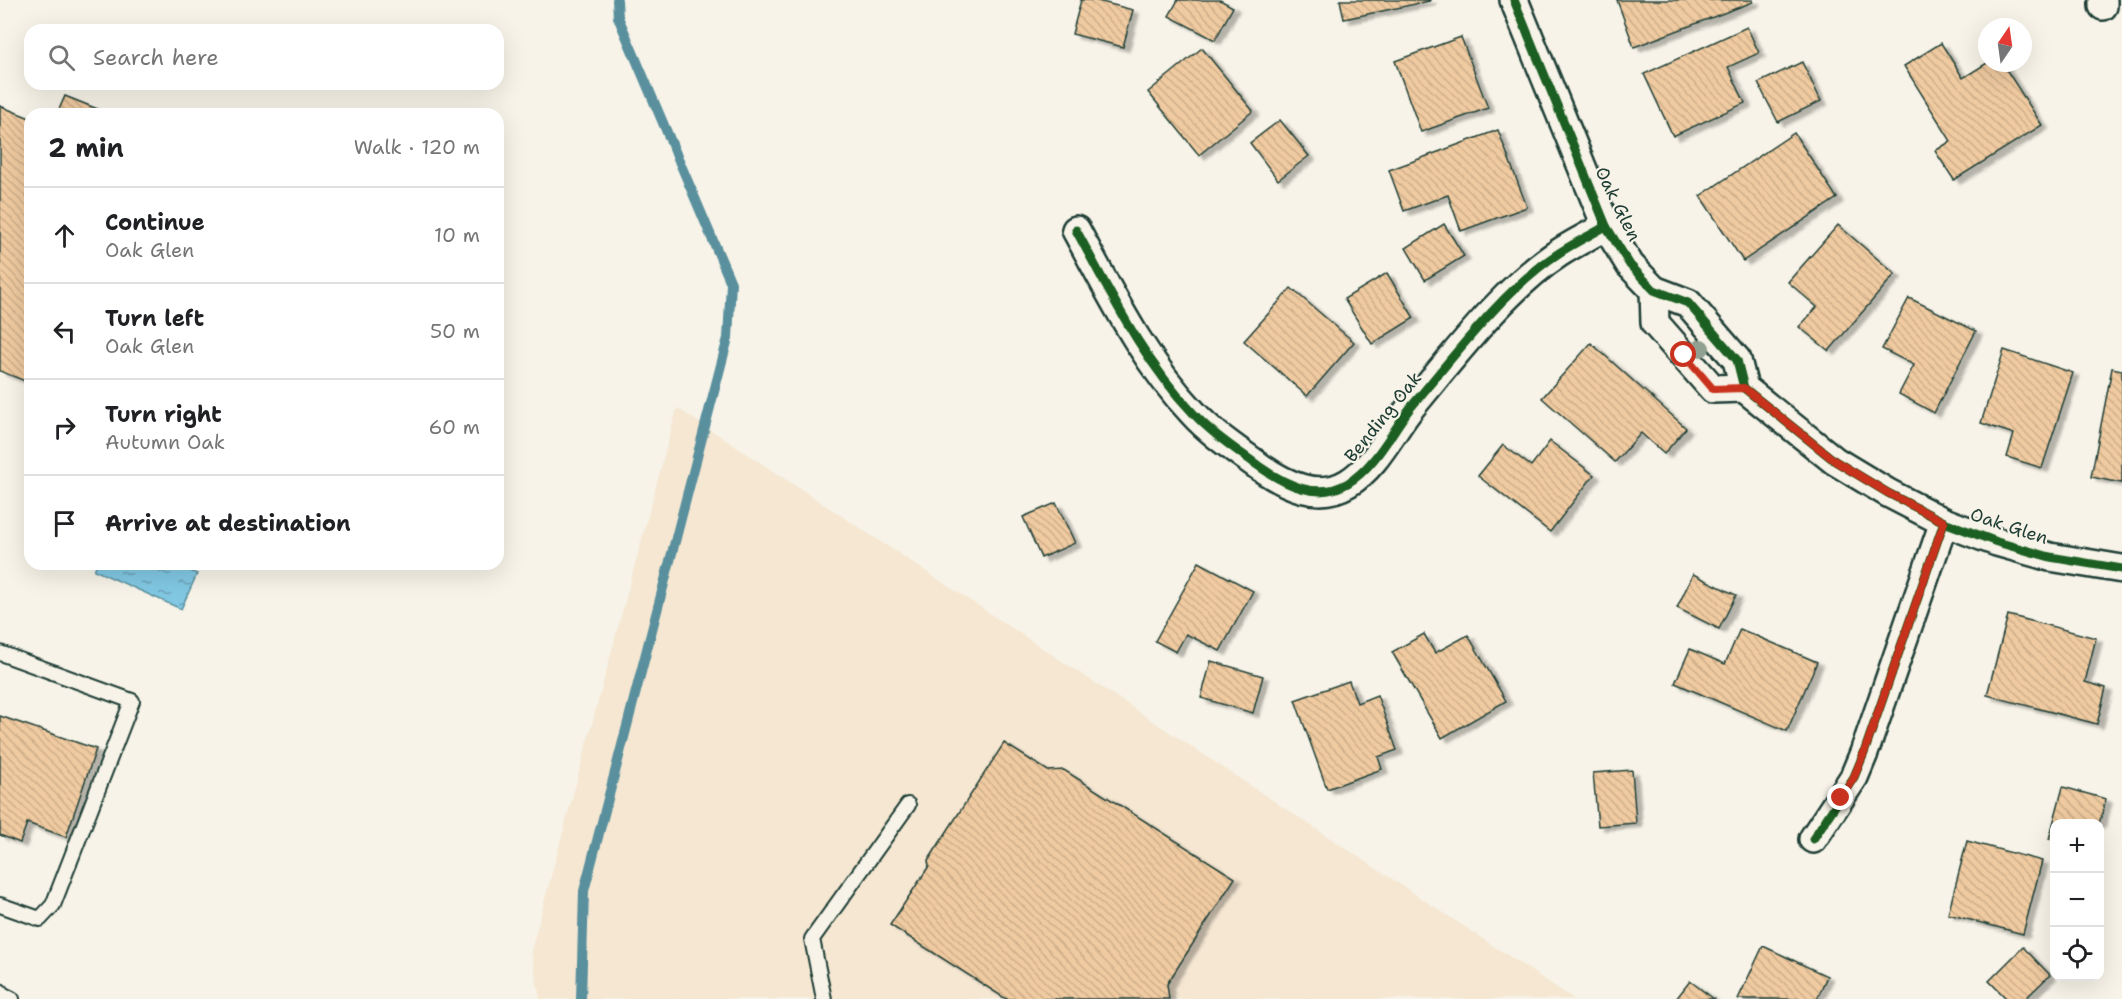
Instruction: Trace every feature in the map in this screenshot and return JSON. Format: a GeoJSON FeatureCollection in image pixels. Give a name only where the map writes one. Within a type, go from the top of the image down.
{"type":"FeatureCollection","features":[{"type":"Feature","properties":{"kind":"street","name":"Oak Glen"},"geometry":{"type":"LineString","coordinates":[[1514,0],[1606,226],[1630,265],[1654,290],[1689,303],[1737,360],[1744,388],[1835,461],[1888,493],[1944,522],[1996,542],[2050,557],[2122,569]]}},
{"type":"Feature","properties":{"kind":"street","name":"Bending Oak"},"geometry":{"type":"LineString","coordinates":[[1076,230],[1141,350],[1194,415],[1227,444],[1271,474],[1306,490],[1330,492],[1349,483],[1365,470],[1409,410],[1515,289],[1559,253],[1606,226]]}},
{"type":"Feature","properties":{"kind":"street"},"geometry":{"type":"LineString","coordinates":[[1654,290],[1655,323],[1713,389],[1744,388]]}},
{"type":"Feature","properties":{"kind":"street"},"geometry":{"type":"LineString","coordinates":[[1814,839],[1850,784],[1864,753],[1944,522]]}},
{"type":"Feature","properties":{"kind":"lane"},"geometry":{"type":"LineString","coordinates":[[0,653],[132,701],[53,905],[40,919],[0,906]]}},
{"type":"Feature","properties":{"kind":"lane"},"geometry":{"type":"LineString","coordinates":[[824,999],[812,939],[908,805]]}},
{"type":"Feature","properties":{"kind":"shaded area"},"geometry":{"type":"Polygon","coordinates":[[[677,408],[1574,999],[540,999],[531,951],[677,408]]]}},
{"type":"Feature","properties":{"kind":"water"},"geometry":{"type":"Polygon","coordinates":[[[94,570],[189,570],[197,574],[181,609],[94,570]]]}},
{"type":"Feature","properties":{"kind":"building"},"geometry":{"type":"Polygon","coordinates":[[[1081,0],[1094,0],[1133,10],[1123,47],[1072,34],[1081,0]]]}},
{"type":"Feature","properties":{"kind":"building"},"geometry":{"type":"Polygon","coordinates":[[[1178,0],[1220,0],[1233,7],[1215,40],[1169,16],[1178,0]]]}},
{"type":"Feature","properties":{"kind":"building"},"geometry":{"type":"Polygon","coordinates":[[[1340,0],[1430,0],[1430,1],[1344,19],[1340,0]]]}},
{"type":"Feature","properties":{"kind":"building"},"geometry":{"type":"Polygon","coordinates":[[[1617,0],[1753,0],[1753,2],[1634,47],[1617,0]]]}},
{"type":"Feature","properties":{"kind":"building"},"geometry":{"type":"Polygon","coordinates":[[[1747,27],[1759,53],[1728,67],[1745,103],[1673,136],[1644,74],[1747,27]]]}},
{"type":"Feature","properties":{"kind":"building"},"geometry":{"type":"Polygon","coordinates":[[[1461,37],[1488,108],[1421,132],[1395,61],[1461,37]]]}},
{"type":"Feature","properties":{"kind":"building"},"geometry":{"type":"Polygon","coordinates":[[[1941,43],[1963,78],[1978,69],[1978,72],[2008,72],[2042,125],[1954,180],[1935,151],[1951,141],[1904,66],[1941,43]]]}},
{"type":"Feature","properties":{"kind":"building"},"geometry":{"type":"Polygon","coordinates":[[[1202,48],[1253,111],[1199,155],[1148,92],[1202,48]]]}},
{"type":"Feature","properties":{"kind":"building"},"geometry":{"type":"Polygon","coordinates":[[[1802,62],[1821,101],[1778,122],[1758,83],[1802,62]]]}},
{"type":"Feature","properties":{"kind":"building"},"geometry":{"type":"Polygon","coordinates":[[[65,96],[95,108],[60,108],[65,96]]]}},
{"type":"Feature","properties":{"kind":"building"},"geometry":{"type":"Polygon","coordinates":[[[0,106],[24,116],[24,381],[0,371],[0,106]]]}},
{"type":"Feature","properties":{"kind":"building"},"geometry":{"type":"Polygon","coordinates":[[[1280,120],[1309,156],[1278,180],[1250,143],[1280,120]]]}},
{"type":"Feature","properties":{"kind":"building"},"geometry":{"type":"Polygon","coordinates":[[[1498,130],[1527,207],[1461,231],[1448,195],[1404,211],[1389,170],[1498,130]]]}},
{"type":"Feature","properties":{"kind":"building"},"geometry":{"type":"Polygon","coordinates":[[[1794,133],[1837,198],[1743,261],[1700,196],[1794,133]]]}},
{"type":"Feature","properties":{"kind":"building"},"geometry":{"type":"Polygon","coordinates":[[[1444,224],[1464,256],[1425,280],[1406,248],[1444,224]]]}},
{"type":"Feature","properties":{"kind":"building"},"geometry":{"type":"Polygon","coordinates":[[[1838,225],[1895,274],[1829,351],[1799,327],[1817,307],[1788,282],[1838,225]]]}},
{"type":"Feature","properties":{"kind":"building"},"geometry":{"type":"Polygon","coordinates":[[[1387,273],[1414,318],[1372,344],[1344,299],[1387,273]]]}},
{"type":"Feature","properties":{"kind":"building"},"geometry":{"type":"Polygon","coordinates":[[[1291,288],[1354,342],[1307,396],[1244,341],[1291,288]]]}},
{"type":"Feature","properties":{"kind":"building"},"geometry":{"type":"Polygon","coordinates":[[[1909,298],[1976,331],[1934,413],[1899,394],[1914,365],[1882,349],[1909,298]]]}},
{"type":"Feature","properties":{"kind":"building"},"geometry":{"type":"Polygon","coordinates":[[[1591,343],[1686,428],[1664,454],[1641,433],[1615,462],[1542,398],[1591,343]]]}},
{"type":"Feature","properties":{"kind":"building"},"geometry":{"type":"Polygon","coordinates":[[[2004,350],[2073,373],[2042,468],[2007,457],[2014,434],[1981,423],[2004,350]]]}},
{"type":"Feature","properties":{"kind":"building"},"geometry":{"type":"Polygon","coordinates":[[[2112,368],[2122,370],[2122,483],[2091,477],[2112,368]]]}},
{"type":"Feature","properties":{"kind":"building"},"geometry":{"type":"Polygon","coordinates":[[[1550,441],[1594,475],[1550,532],[1478,476],[1503,445],[1531,466],[1550,441]]]}},
{"type":"Feature","properties":{"kind":"building"},"geometry":{"type":"Polygon","coordinates":[[[1056,503],[1075,543],[1041,558],[1023,517],[1056,503]]]}},
{"type":"Feature","properties":{"kind":"building"},"geometry":{"type":"Polygon","coordinates":[[[1199,562],[1253,591],[1220,651],[1186,634],[1176,652],[1155,641],[1199,562]]]}},
{"type":"Feature","properties":{"kind":"building"},"geometry":{"type":"Polygon","coordinates":[[[1693,574],[1736,595],[1719,629],[1677,608],[1693,574]]]}},
{"type":"Feature","properties":{"kind":"building"},"geometry":{"type":"Polygon","coordinates":[[[2008,615],[2096,638],[2085,682],[2106,688],[2097,724],[1987,695],[2008,615]]]}},
{"type":"Feature","properties":{"kind":"building"},"geometry":{"type":"Polygon","coordinates":[[[1740,629],[1817,662],[1787,731],[1675,683],[1690,649],[1725,664],[1740,629]]]}},
{"type":"Feature","properties":{"kind":"building"},"geometry":{"type":"Polygon","coordinates":[[[1424,634],[1435,653],[1468,635],[1506,701],[1442,738],[1392,652],[1424,634]]]}},
{"type":"Feature","properties":{"kind":"building"},"geometry":{"type":"Polygon","coordinates":[[[1211,661],[1263,676],[1253,713],[1201,698],[1211,661]]]}},
{"type":"Feature","properties":{"kind":"building"},"geometry":{"type":"Polygon","coordinates":[[[1349,681],[1357,703],[1377,695],[1397,750],[1378,757],[1382,769],[1327,789],[1295,700],[1349,681]]]}},
{"type":"Feature","properties":{"kind":"building"},"geometry":{"type":"Polygon","coordinates":[[[0,716],[96,749],[66,837],[27,823],[20,843],[0,835],[0,716]]]}},
{"type":"Feature","properties":{"kind":"building"},"geometry":{"type":"Polygon","coordinates":[[[1004,743],[1048,771],[1064,770],[1235,878],[1167,984],[1169,999],[1006,999],[890,925],[1004,743]]]}},
{"type":"Feature","properties":{"kind":"building"},"geometry":{"type":"Polygon","coordinates":[[[1632,770],[1636,823],[1598,826],[1593,773],[1632,770]]]}},
{"type":"Feature","properties":{"kind":"building"},"geometry":{"type":"Polygon","coordinates":[[[2063,787],[2106,799],[2100,819],[2054,819],[2063,787]]]}},
{"type":"Feature","properties":{"kind":"building"},"geometry":{"type":"Polygon","coordinates":[[[1967,841],[2042,861],[2023,934],[1948,914],[1967,841]]]}},
{"type":"Feature","properties":{"kind":"building"},"geometry":{"type":"Polygon","coordinates":[[[1763,946],[1827,976],[1817,999],[1738,999],[1763,946]]]}},
{"type":"Feature","properties":{"kind":"building"},"geometry":{"type":"Polygon","coordinates":[[[2023,947],[2050,975],[2025,999],[2007,999],[1989,981],[2023,947]]]}},
{"type":"Feature","properties":{"kind":"building"},"geometry":{"type":"Polygon","coordinates":[[[1690,981],[1714,999],[1676,999],[1690,981]]]}},
{"type":"Feature","properties":{"kind":"waterway"},"geometry":{"type":"LineString","coordinates":[[581,999],[584,891],[728,338],[731,283],[618,17],[617,0]]}},
{"type":"Feature","properties":{"kind":"cycle path"},"geometry":{"type":"LineString","coordinates":[[1514,0],[1606,226],[1630,265],[1654,290],[1688,303],[1737,360],[1744,388],[1835,461],[1888,493],[1944,522],[1997,542],[2050,557],[2122,569]]}},
{"type":"Feature","properties":{"kind":"cycle path"},"geometry":{"type":"LineString","coordinates":[[1076,230],[1143,348],[1158,371],[1200,421],[1280,480],[1314,491],[1325,491],[1348,483],[1367,467],[1444,367],[1480,324],[1519,285],[1559,253],[1606,226]]}},
{"type":"Feature","properties":{"kind":"cycle path"},"geometry":{"type":"LineString","coordinates":[[1813,839],[1854,777],[1864,753],[1944,522]]}},
{"type":"Feature","properties":{"kind":"route"},"geometry":{"type":"LineString","coordinates":[[1684,355],[1713,389],[1744,388],[1835,461],[1888,493],[1944,522],[1864,753],[1854,777],[1841,798]]}}]}
